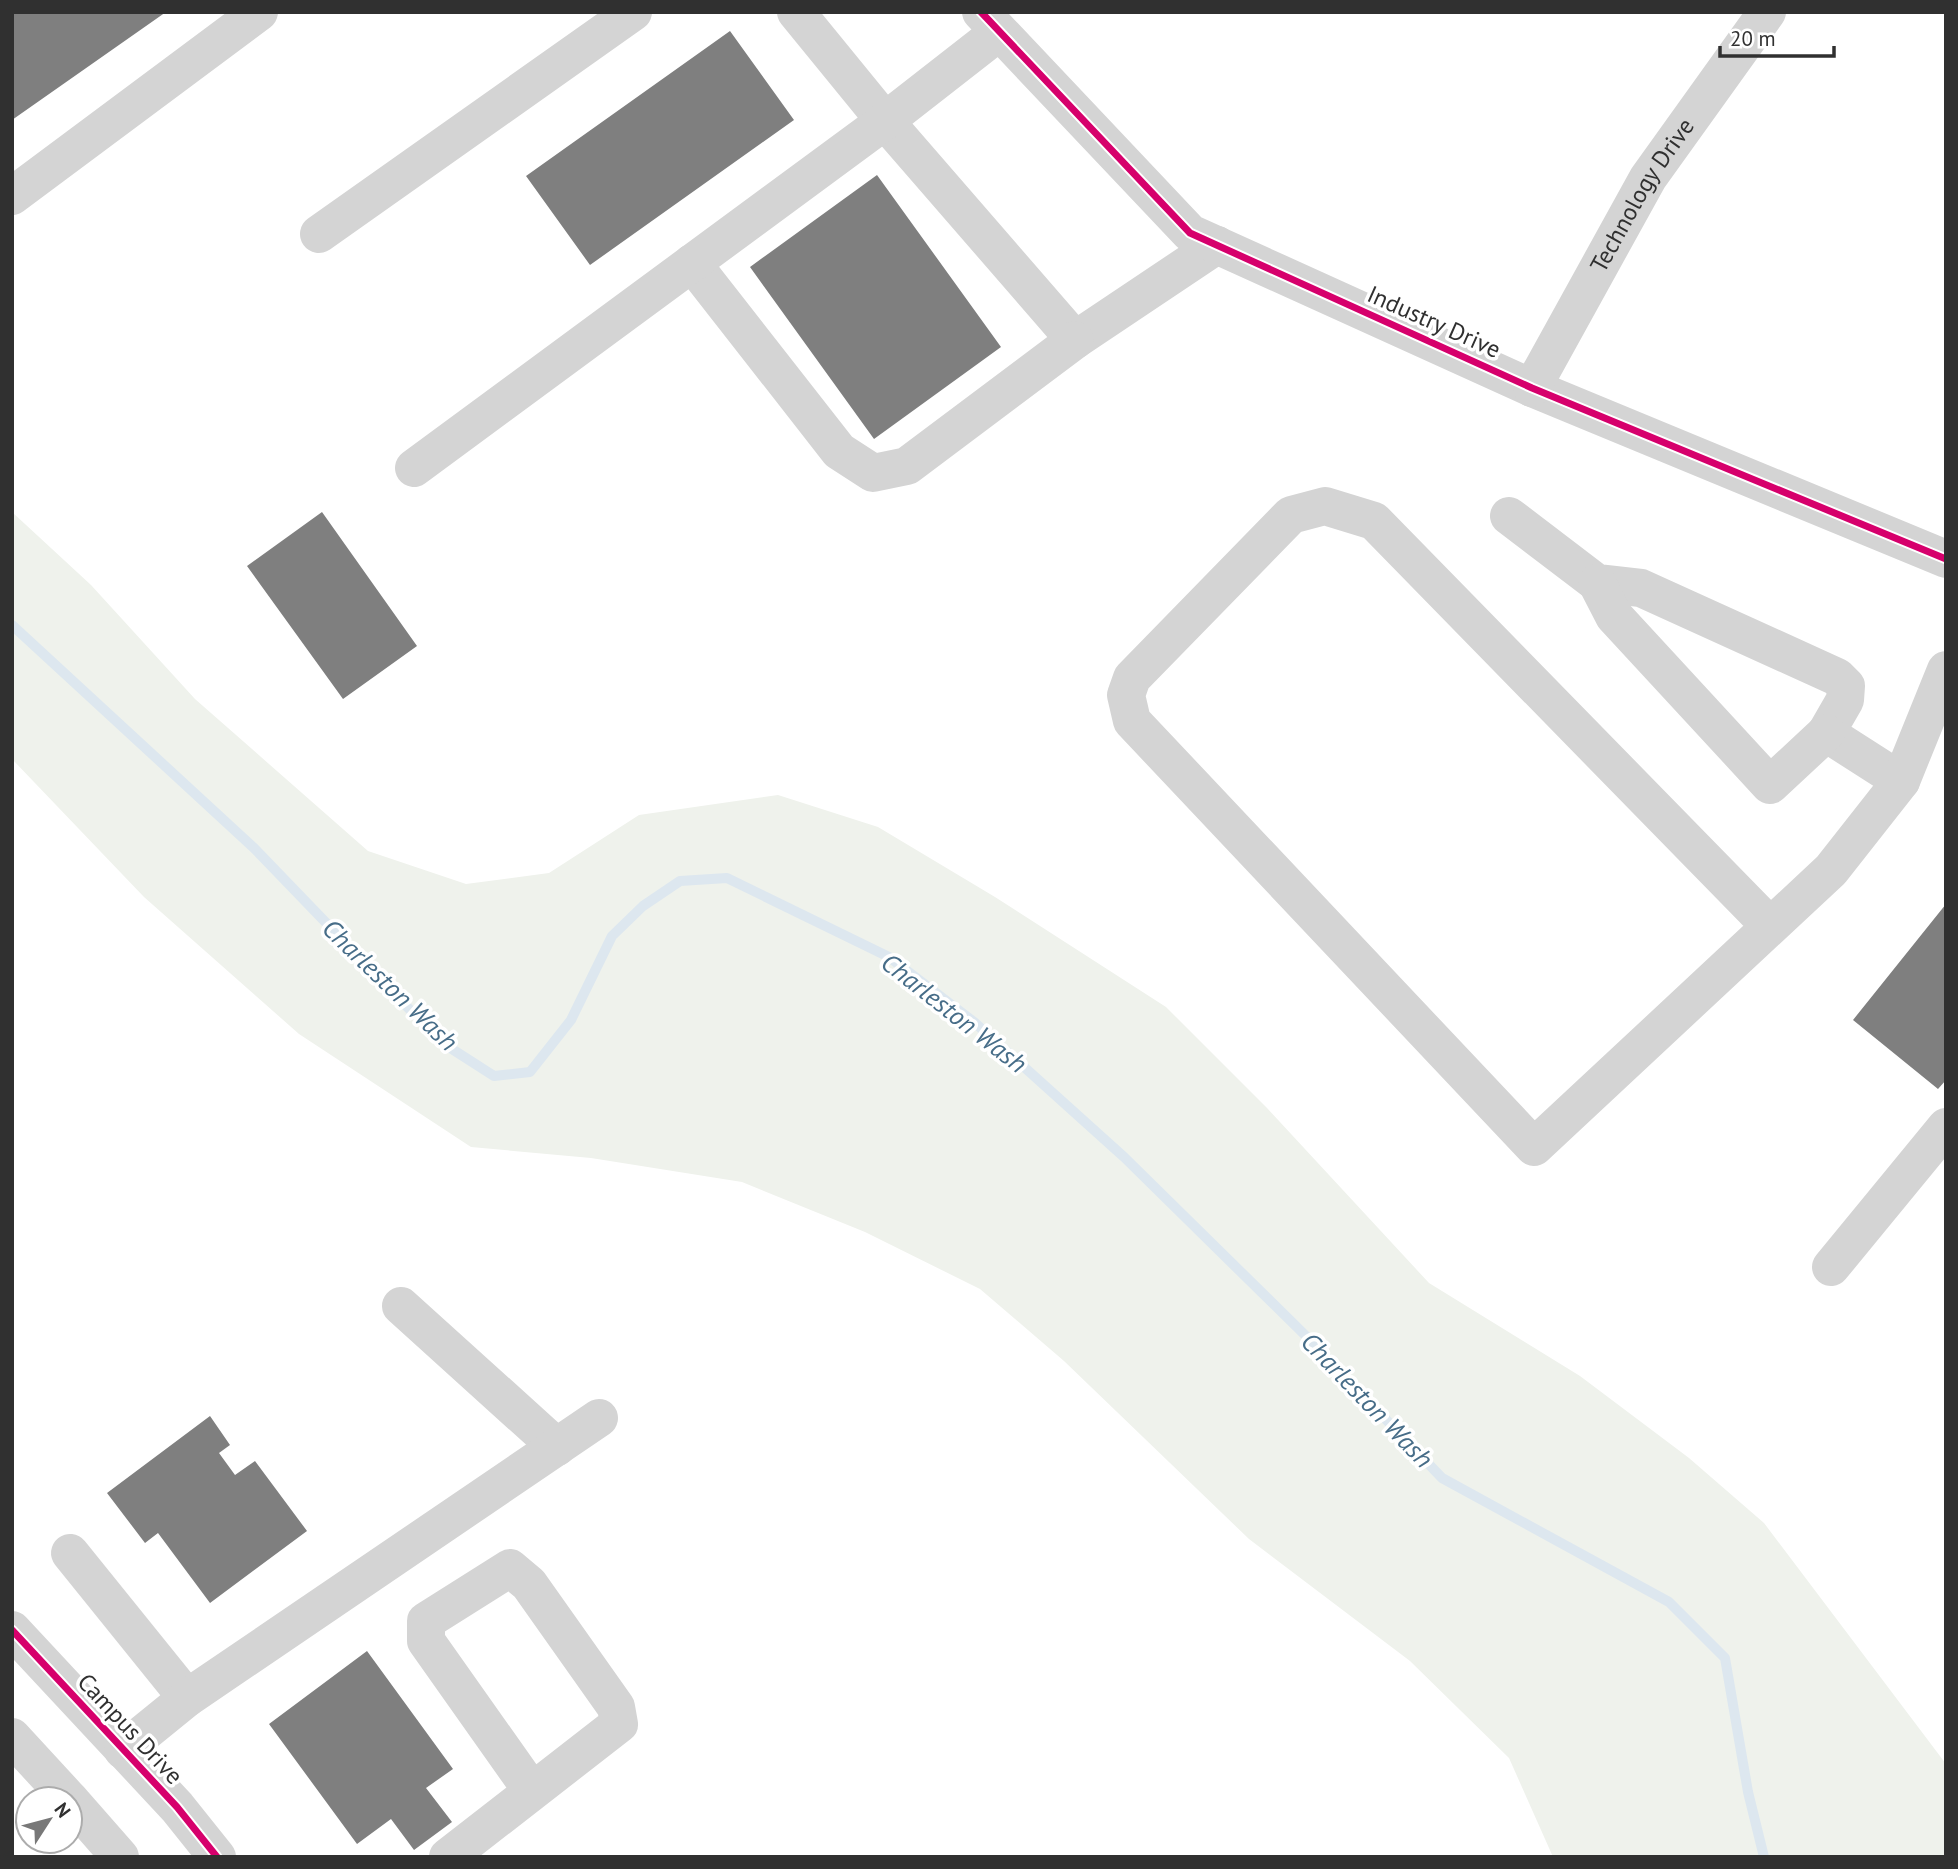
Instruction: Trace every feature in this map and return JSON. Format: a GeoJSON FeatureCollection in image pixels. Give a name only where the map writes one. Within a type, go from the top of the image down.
{"type":"FeatureCollection","features":[{"type":"Feature","properties":{"kind":"street"},"geometry":{"type":"LineString","coordinates":[[12,196],[259,12]]}},
{"type":"Feature","properties":{"kind":"street"},"geometry":{"type":"LineString","coordinates":[[319,234],[632,12]]}},
{"type":"Feature","properties":{"kind":"street"},"geometry":{"type":"LineString","coordinates":[[796,12],[885,121],[1075,340]]}},
{"type":"Feature","properties":{"kind":"street","name":"Technology Drive"},"geometry":{"type":"LineString","coordinates":[[1532,388],[1648,178],[1767,12]]}},
{"type":"Feature","properties":{"kind":"street"},"geometry":{"type":"LineString","coordinates":[[414,468],[885,121],[990,22]]}},
{"type":"Feature","properties":{"kind":"street","name":"Industry Drive"},"geometry":{"type":"LineString","coordinates":[[990,22],[1191,233],[1532,388],[1946,559]]}},
{"type":"Feature","properties":{"kind":"street"},"geometry":{"type":"LineString","coordinates":[[692,263],[839,451],[873,473],[907,466],[1075,340],[1217,245]]}},
{"type":"Feature","properties":{"kind":"street"},"geometry":{"type":"LineString","coordinates":[[1770,926],[1374,521],[1325,506],[1291,515],[1132,678],[1126,695],[1132,721],[1534,1147],[1830,870],[1901,781],[1946,670]]}},
{"type":"Feature","properties":{"kind":"street"},"geometry":{"type":"LineString","coordinates":[[1509,516],[1597,583],[1614,616],[1770,785],[1826,733],[1845,700],[1846,686],[1837,677],[1641,589],[1597,583]]}},
{"type":"Feature","properties":{"kind":"street"},"geometry":{"type":"LineString","coordinates":[[1826,733],[1901,781]]}},
{"type":"Feature","properties":{"kind":"street"},"geometry":{"type":"LineString","coordinates":[[1830,1267],[1946,1127]]}},
{"type":"Feature","properties":{"kind":"street"},"geometry":{"type":"LineString","coordinates":[[401,1306],[557,1447]]}},
{"type":"Feature","properties":{"kind":"street"},"geometry":{"type":"LineString","coordinates":[[124,1750],[187,1698],[599,1419]]}},
{"type":"Feature","properties":{"kind":"street"},"geometry":{"type":"LineString","coordinates":[[70,1553],[187,1698]]}},
{"type":"Feature","properties":{"kind":"street"},"geometry":{"type":"LineString","coordinates":[[448,1857],[618,1724],[616,1707],[528,1584],[510,1568],[426,1621],[426,1641],[532,1791]]}},
{"type":"Feature","properties":{"kind":"street","name":"Campus Drive"},"geometry":{"type":"LineString","coordinates":[[12,1630],[124,1750],[217,1857]]}},
{"type":"Feature","properties":{"kind":"street"},"geometry":{"type":"LineString","coordinates":[[12,1737],[57,1785]]}},
{"type":"Feature","properties":{"kind":"street"},"geometry":{"type":"LineString","coordinates":[[84,1815],[120,1857]]}},
{"type":"Feature","properties":{"kind":"shaded area"},"geometry":{"type":"Polygon","coordinates":[[[12,512],[91,585],[195,699],[368,851],[466,884],[549,873],[639,815],[778,795],[878,827],[995,897],[1166,1007],[1267,1108],[1429,1283],[1580,1376],[1689,1458],[1764,1523],[1946,1764],[1946,1857],[1553,1857],[1509,1758],[1410,1661],[1249,1539],[1064,1361],[980,1289],[865,1232],[742,1182],[591,1158],[471,1147],[299,1034],[144,897],[12,759],[12,512]]]}},
{"type":"Feature","properties":{"kind":"building"},"geometry":{"type":"Polygon","coordinates":[[[12,12],[166,12],[12,120],[12,12]]]}},
{"type":"Feature","properties":{"kind":"building"},"geometry":{"type":"Polygon","coordinates":[[[730,31],[794,120],[590,265],[526,176],[730,31]]]}},
{"type":"Feature","properties":{"kind":"building"},"geometry":{"type":"Polygon","coordinates":[[[877,175],[1001,347],[874,439],[750,267],[877,175]]]}},
{"type":"Feature","properties":{"kind":"building"},"geometry":{"type":"Polygon","coordinates":[[[322,512],[417,646],[343,699],[247,566],[322,512]]]}},
{"type":"Feature","properties":{"kind":"building"},"geometry":{"type":"Polygon","coordinates":[[[1946,904],[1946,1080],[1938,1089],[1853,1020],[1946,904]]]}},
{"type":"Feature","properties":{"kind":"building"},"geometry":{"type":"Polygon","coordinates":[[[210,1416],[230,1445],[219,1453],[235,1475],[255,1461],[307,1531],[210,1603],[158,1533],[145,1543],[107,1493],[210,1416]]]}},
{"type":"Feature","properties":{"kind":"building"},"geometry":{"type":"Polygon","coordinates":[[[367,1651],[453,1769],[426,1788],[452,1822],[414,1850],[391,1819],[357,1844],[269,1724],[367,1651]]]}},
{"type":"Feature","properties":{"kind":"waterway","name":"Charleston Wash"},"geometry":{"type":"LineString","coordinates":[[12,625],[254,848],[441,1042],[494,1076],[530,1072],[571,1020],[612,936],[643,906],[680,881],[727,878],[889,957],[974,1022],[1124,1157],[1307,1337],[1442,1478],[1669,1602],[1725,1658],[1748,1792],[1764,1857]]}},
{"type":"Feature","properties":{"kind":"cycle path"},"geometry":{"type":"LineString","coordinates":[[981,12],[1190,233],[1532,388],[1946,559]]}},
{"type":"Feature","properties":{"kind":"cycle path"},"geometry":{"type":"LineString","coordinates":[[12,1630],[177,1807],[217,1857]]}}]}
